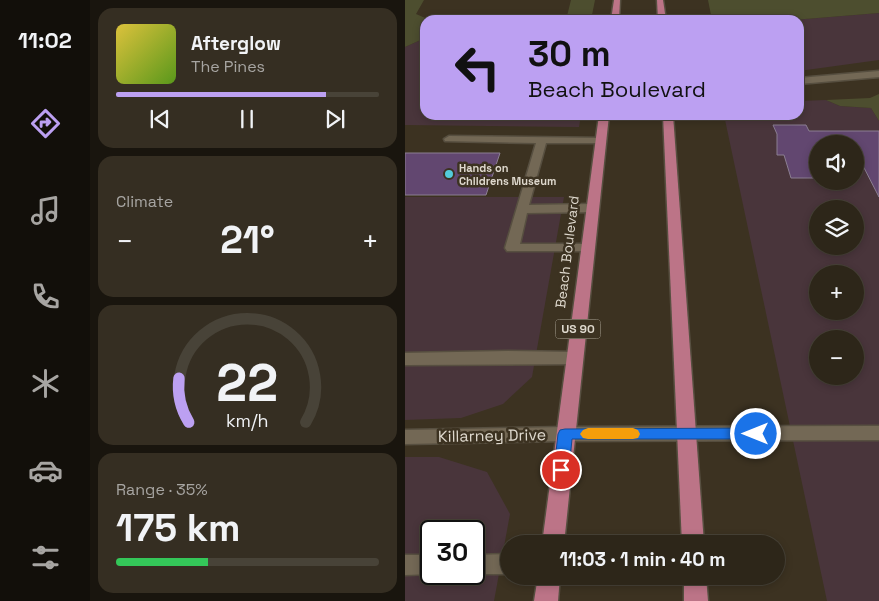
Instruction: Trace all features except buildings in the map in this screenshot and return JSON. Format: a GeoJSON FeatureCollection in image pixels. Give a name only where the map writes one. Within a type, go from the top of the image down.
{"type":"FeatureCollection","features":[{"type":"Feature","properties":{"kind":"highway"},"geometry":{"type":"LineString","coordinates":[[616,15],[617,0]]}},
{"type":"Feature","properties":{"kind":"highway"},"geometry":{"type":"LineString","coordinates":[[660,0],[662,15]]}},
{"type":"Feature","properties":{"kind":"highway","name":"Beach Boulevard"},"geometry":{"type":"LineString","coordinates":[[554,535],[603,120]]}},
{"type":"Feature","properties":{"kind":"highway"},"geometry":{"type":"LineString","coordinates":[[668,120],[692,535]]}},
{"type":"Feature","properties":{"kind":"highway"},"geometry":{"type":"LineString","coordinates":[[546,601],[548,585]]}},
{"type":"Feature","properties":{"kind":"highway"},"geometry":{"type":"LineString","coordinates":[[695,585],[696,601]]}},
{"type":"Feature","properties":{"kind":"street"},"geometry":{"type":"LineString","coordinates":[[804,81],[879,74]]}},
{"type":"Feature","properties":{"kind":"street"},"geometry":{"type":"LineString","coordinates":[[449,139],[600,140]]}},
{"type":"Feature","properties":{"kind":"street"},"geometry":{"type":"LineString","coordinates":[[542,140],[512,248],[587,248]]}},
{"type":"Feature","properties":{"kind":"street"},"geometry":{"type":"LineString","coordinates":[[522,210],[592,208]]}},
{"type":"Feature","properties":{"kind":"street"},"geometry":{"type":"LineString","coordinates":[[405,359],[574,358]]}},
{"type":"Feature","properties":{"kind":"street","name":"Killarney Drive"},"geometry":{"type":"LineString","coordinates":[[405,437],[565,434],[879,433]]}},
{"type":"Feature","properties":{"kind":"street"},"geometry":{"type":"LineString","coordinates":[[485,565],[500,564]]}},
{"type":"Feature","properties":{"kind":"street"},"geometry":{"type":"LineString","coordinates":[[405,565],[420,565]]}},
{"type":"Feature","properties":{"kind":"shaded area"},"geometry":{"type":"Polygon","coordinates":[[[879,13],[879,60],[804,70],[804,19],[879,13]]]}},
{"type":"Feature","properties":{"kind":"shaded area"},"geometry":{"type":"Polygon","coordinates":[[[420,40],[420,120],[580,120],[579,127],[405,125],[405,47],[420,40]]]}},
{"type":"Feature","properties":{"kind":"shaded area"},"geometry":{"type":"Polygon","coordinates":[[[826,100],[840,106],[871,108],[879,121],[879,601],[827,601],[725,120],[804,120],[804,101],[826,100]]]}},
{"type":"Feature","properties":{"kind":"shaded area"},"geometry":{"type":"Polygon","coordinates":[[[405,197],[564,197],[532,377],[503,404],[461,418],[405,420],[405,197]]]}},
{"type":"Feature","properties":{"kind":"shaded area"},"geometry":{"type":"Polygon","coordinates":[[[405,457],[439,457],[487,472],[510,514],[506,535],[500,535],[500,568],[494,601],[405,601],[405,457]]]}},
{"type":"Feature","properties":{"kind":"green space"},"geometry":{"type":"Polygon","coordinates":[[[405,0],[424,0],[416,14],[420,16],[420,40],[405,47],[405,0]]]}},
{"type":"Feature","properties":{"kind":"green space"},"geometry":{"type":"Polygon","coordinates":[[[571,0],[595,0],[592,15],[567,15],[571,0]]]}},
{"type":"Feature","properties":{"kind":"green space"},"geometry":{"type":"Polygon","coordinates":[[[708,0],[879,0],[879,13],[804,19],[804,15],[711,15],[708,0]]]}},
{"type":"Feature","properties":{"kind":"green space"},"geometry":{"type":"Polygon","coordinates":[[[879,94],[879,121],[871,108],[840,106],[826,100],[870,98],[879,94]]]}},
{"type":"Feature","properties":{"kind":"slow traffic"},"geometry":{"type":"LineString","coordinates":[[588,434],[633,434]]}},
{"type":"Feature","properties":{"kind":"place","name":"Hands on Childrens Museum"},"geometry":{"type":"Point","coordinates":[449,174]}},
{"type":"Feature","properties":{"kind":"route"},"geometry":{"type":"LineString","coordinates":[[561,470],[565,434],[756,434]]}}]}
